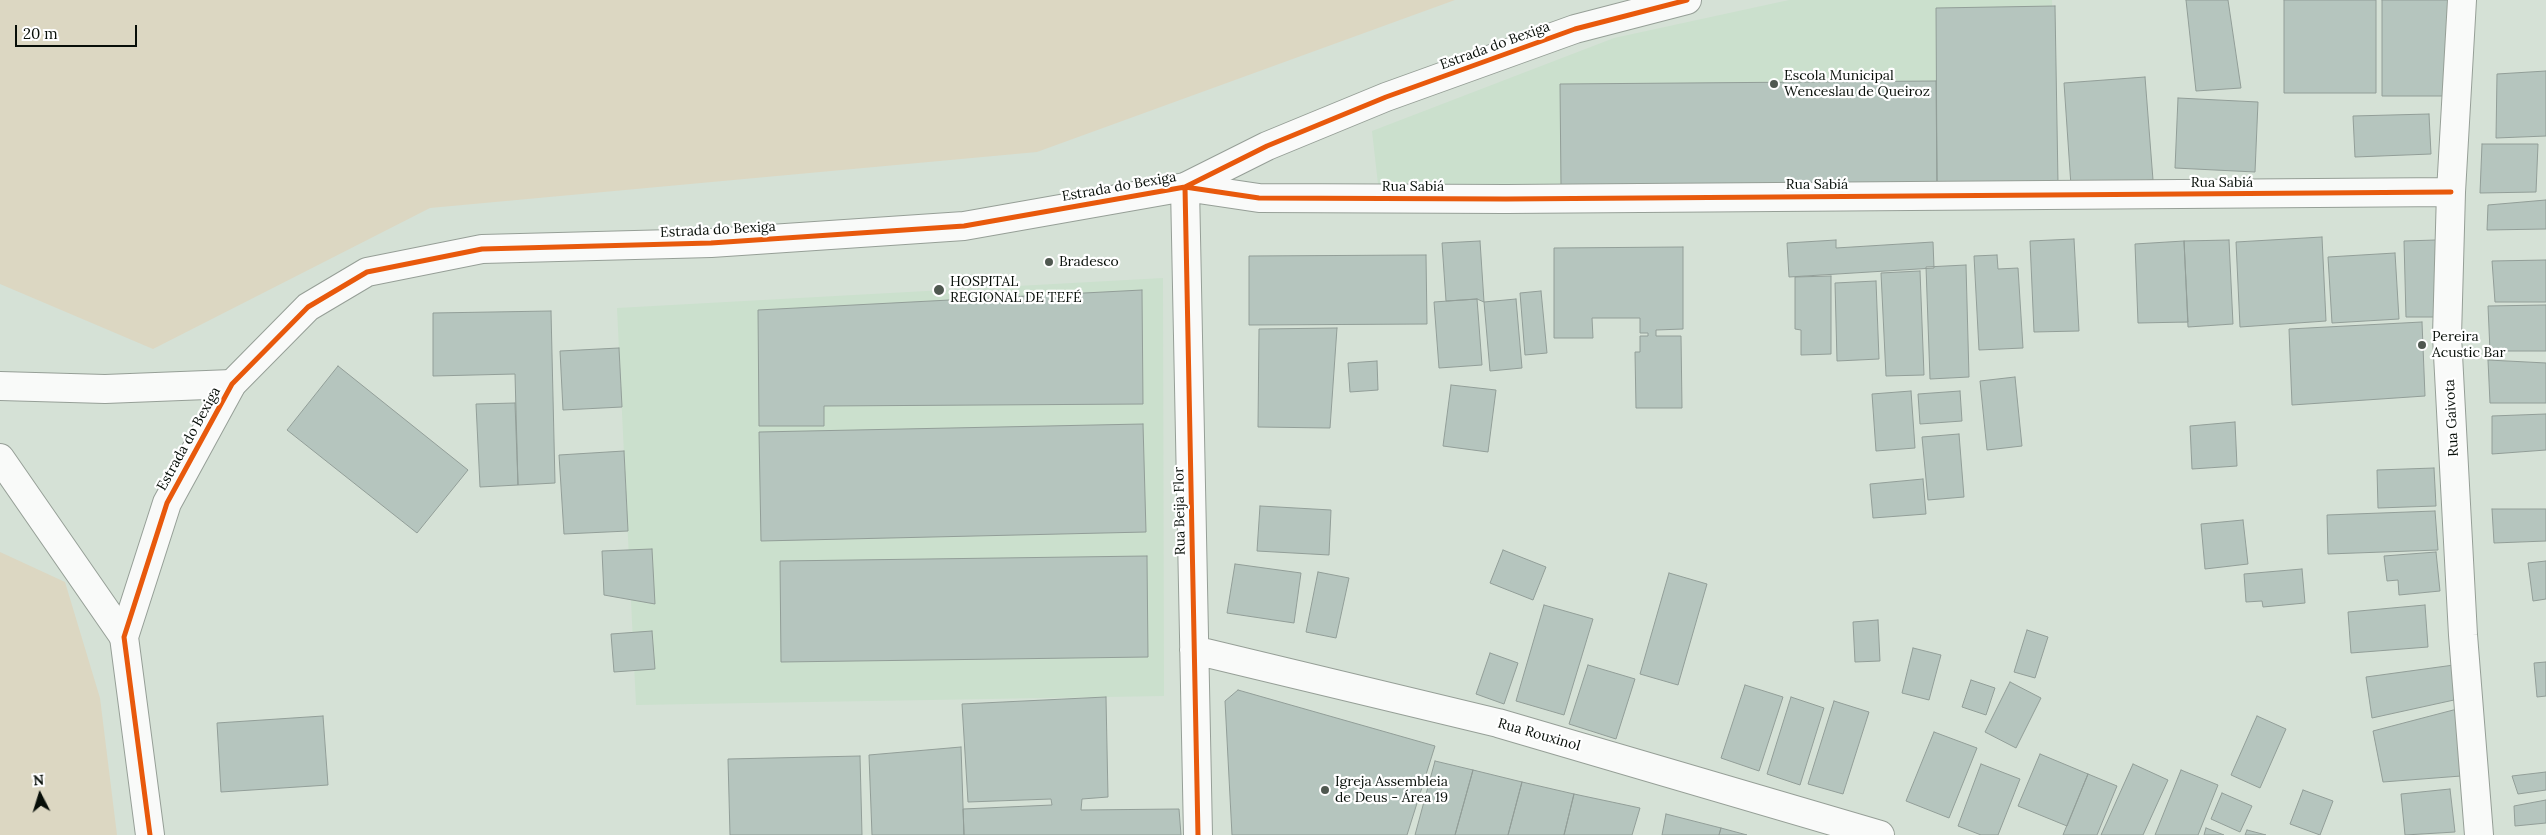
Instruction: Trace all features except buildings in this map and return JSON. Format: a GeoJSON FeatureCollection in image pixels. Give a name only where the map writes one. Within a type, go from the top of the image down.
{"type":"FeatureCollection","features":[{"type":"Feature","properties":{"kind":"street","name":"Estrada do Bexiga"},"geometry":{"type":"LineString","coordinates":[[150,835],[124,637],[167,503],[232,384],[308,308],[367,272],[482,249],[712,243],[964,226],[1185,187],[1267,146],[1386,97],[1575,29],[1687,0]]}},
{"type":"Feature","properties":{"kind":"street","name":"Rua Gaivota"},"geometry":{"type":"LineString","coordinates":[[2462,0],[2451,192],[2447,336],[2463,635],[2479,835]]}},
{"type":"Feature","properties":{"kind":"street","name":"Rua Sabiá"},"geometry":{"type":"LineString","coordinates":[[1185,187],[1258,198],[2451,192]]}},
{"type":"Feature","properties":{"kind":"street","name":"Rua Beija Flor"},"geometry":{"type":"LineString","coordinates":[[1185,187],[1198,835]]}},
{"type":"Feature","properties":{"kind":"street"},"geometry":{"type":"LineString","coordinates":[[0,386],[104,389],[232,384]]}},
{"type":"Feature","properties":{"kind":"street"},"geometry":{"type":"LineString","coordinates":[[0,458],[124,637]]}},
{"type":"Feature","properties":{"kind":"street","name":"Rua Rouxinol"},"geometry":{"type":"LineString","coordinates":[[1194,650],[1498,723],[1880,835]]}},
{"type":"Feature","properties":{"kind":"shaded area"},"geometry":{"type":"Polygon","coordinates":[[[0,0],[1455,0],[1037,152],[430,208],[153,349],[0,284],[0,0]]]}},
{"type":"Feature","properties":{"kind":"shaded area","name":"Escola Municipal Wenceslau de Queiroz"},"geometry":{"type":"Polygon","coordinates":[[[1789,0],[2052,0],[2058,183],[1523,186],[1378,184],[1372,131],[1614,38],[1789,0]]]}},
{"type":"Feature","properties":{"kind":"shaded area"},"geometry":{"type":"Polygon","coordinates":[[[1163,278],[1164,696],[636,705],[617,308],[1163,278]]]}},
{"type":"Feature","properties":{"kind":"shaded area"},"geometry":{"type":"Polygon","coordinates":[[[0,552],[65,582],[100,698],[117,835],[0,835],[0,552]]]}},
{"type":"Feature","properties":{"kind":"cycle path"},"geometry":{"type":"LineString","coordinates":[[150,835],[124,637],[167,503],[232,384],[308,307],[367,272],[482,249],[711,243],[964,226],[1185,187],[1267,146],[1386,97],[1575,29],[1687,0]]}},
{"type":"Feature","properties":{"kind":"cycle path"},"geometry":{"type":"LineString","coordinates":[[1198,835],[1185,187],[1259,198],[1506,199],[2451,192]]}},
{"type":"Feature","properties":{"kind":"place","name":"Escola Municipal Wenceslau de Queiroz"},"geometry":{"type":"Point","coordinates":[1774,84]}},
{"type":"Feature","properties":{"kind":"place","name":"Bradesco"},"geometry":{"type":"Point","coordinates":[1049,262]}},
{"type":"Feature","properties":{"kind":"place","name":"HOSPITAL REGIONAL DE TEFÉ"},"geometry":{"type":"Point","coordinates":[939,290]}},
{"type":"Feature","properties":{"kind":"place","name":"Pereira Acustic Bar"},"geometry":{"type":"Point","coordinates":[2422,345]}},
{"type":"Feature","properties":{"kind":"place","name":"Igreja Assembleia de Deus - Área 19"},"geometry":{"type":"Point","coordinates":[1325,790]}}]}
